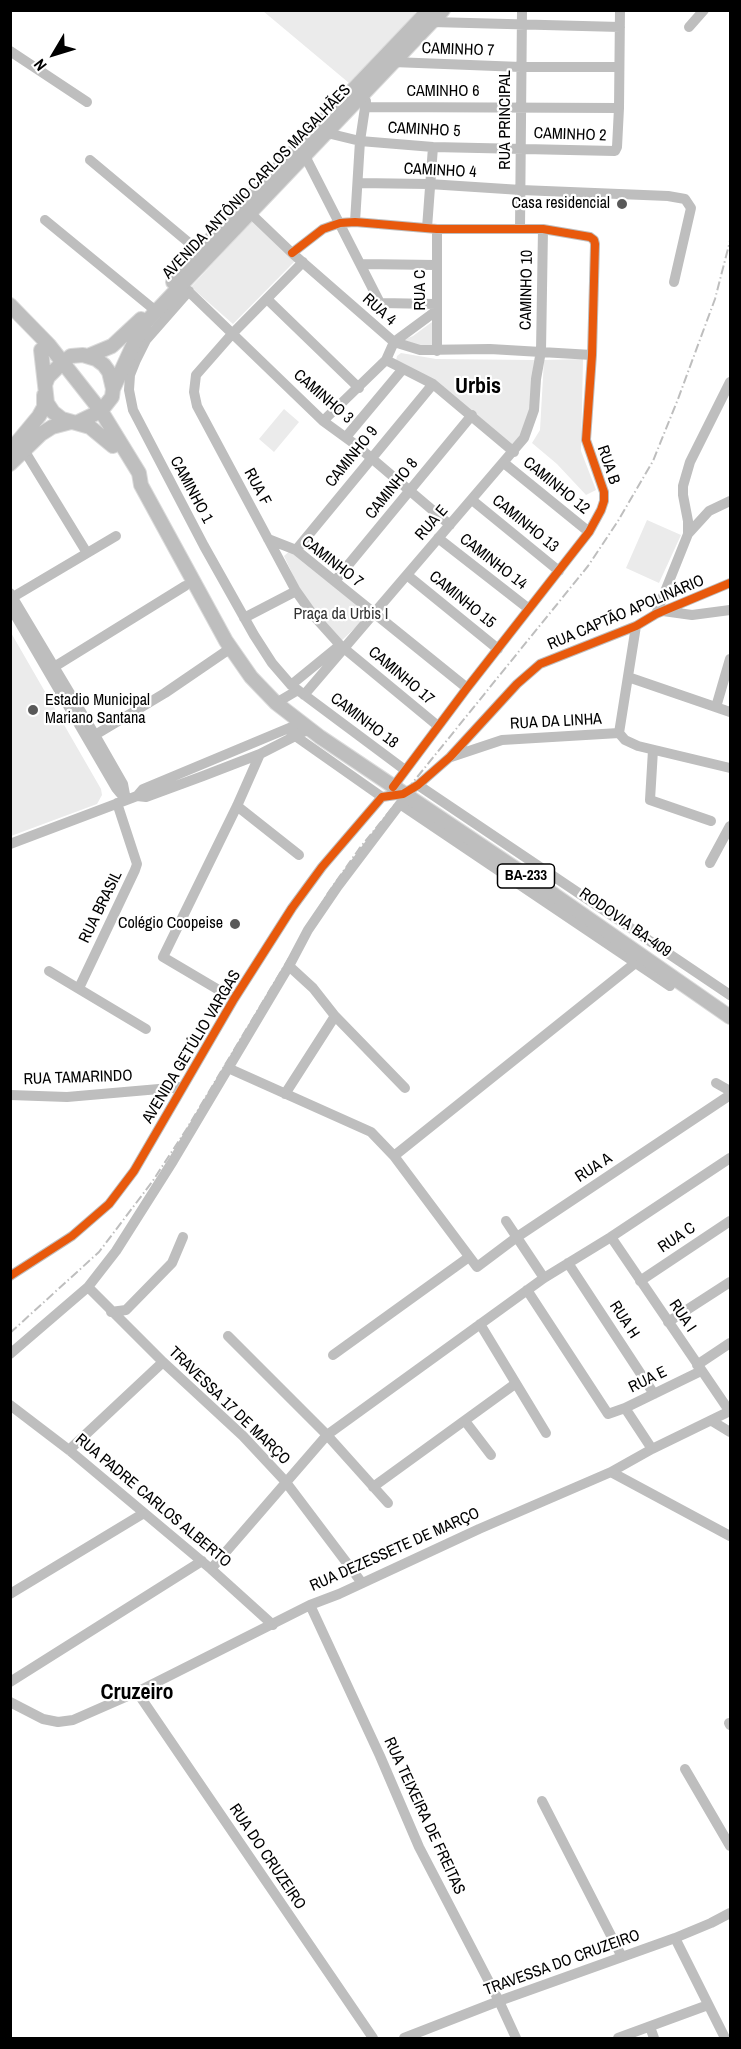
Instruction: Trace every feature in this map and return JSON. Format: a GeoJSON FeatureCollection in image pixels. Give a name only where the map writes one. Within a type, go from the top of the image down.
{"type":"FeatureCollection","features":[{"type":"Feature","properties":{"kind":"main road","name":"AVENIDA ANTÔNIO CARLOS MAGALHÃES"},"geometry":{"type":"LineString","coordinates":[[59,364],[71,356],[85,355],[112,346],[133,328],[200,252],[305,156],[366,92],[434,14]]}},
{"type":"Feature","properties":{"kind":"main road","name":"AVENIDA ANTÔNIO CARLOS MAGALHÃES"},"geometry":{"type":"LineString","coordinates":[[98,414],[113,393],[134,343],[146,322],[186,288],[247,210],[434,14]]}},
{"type":"Feature","properties":{"kind":"main road","name":"BA-233"},"geometry":{"type":"LineString","coordinates":[[10,305],[98,414],[117,443],[132,477],[141,485],[226,641],[251,677],[302,731]]}},
{"type":"Feature","properties":{"kind":"main road"},"geometry":{"type":"LineString","coordinates":[[10,317],[45,348],[96,359],[109,372],[117,443]]}},
{"type":"Feature","properties":{"kind":"main road"},"geometry":{"type":"LineString","coordinates":[[10,464],[44,407],[45,348]]}},
{"type":"Feature","properties":{"kind":"main road"},"geometry":{"type":"LineString","coordinates":[[59,364],[45,389],[47,403],[53,412],[62,419],[90,427],[117,443]]}},
{"type":"Feature","properties":{"kind":"main road"},"geometry":{"type":"LineString","coordinates":[[17,450],[52,427],[74,423],[98,414]]}},
{"type":"Feature","properties":{"kind":"main road","name":"RODOVIA BA-409"},"geometry":{"type":"LineString","coordinates":[[302,731],[730,1017]]}},
{"type":"Feature","properties":{"kind":"street","name":"RUA PRINCIPAL"},"geometry":{"type":"LineString","coordinates":[[520,229],[522,10]]}},
{"type":"Feature","properties":{"kind":"street"},"geometry":{"type":"LineString","coordinates":[[521,107],[619,108],[620,10]]}},
{"type":"Feature","properties":{"kind":"street"},"geometry":{"type":"LineString","coordinates":[[689,27],[705,10]]}},
{"type":"Feature","properties":{"kind":"street"},"geometry":{"type":"LineString","coordinates":[[434,14],[521,25],[620,27]]}},
{"type":"Feature","properties":{"kind":"street"},"geometry":{"type":"LineString","coordinates":[[10,51],[87,102]]}},
{"type":"Feature","properties":{"kind":"street","name":"CAMINHO 7"},"geometry":{"type":"LineString","coordinates":[[393,62],[521,67]]}},
{"type":"Feature","properties":{"kind":"street"},"geometry":{"type":"LineString","coordinates":[[521,67],[619,68]]}},
{"type":"Feature","properties":{"kind":"street"},"geometry":{"type":"LineString","coordinates":[[355,222],[360,141],[366,107],[366,92]]}},
{"type":"Feature","properties":{"kind":"street","name":"CAMINHO 6"},"geometry":{"type":"LineString","coordinates":[[366,107],[521,107]]}},
{"type":"Feature","properties":{"kind":"street","name":"CAMINHO 2"},"geometry":{"type":"LineString","coordinates":[[521,149],[617,150],[619,108]]}},
{"type":"Feature","properties":{"kind":"street","name":"CAMINHO 5"},"geometry":{"type":"LineString","coordinates":[[327,133],[360,141],[433,147],[521,149]]}},
{"type":"Feature","properties":{"kind":"street","name":"RUA C"},"geometry":{"type":"LineString","coordinates":[[433,147],[429,184],[436,265],[437,351]]}},
{"type":"Feature","properties":{"kind":"street"},"geometry":{"type":"LineString","coordinates":[[305,156],[382,304],[436,308]]}},
{"type":"Feature","properties":{"kind":"street"},"geometry":{"type":"LineString","coordinates":[[90,160],[200,252]]}},
{"type":"Feature","properties":{"kind":"street","name":"CAMINHO 4"},"geometry":{"type":"LineString","coordinates":[[358,183],[429,184],[521,190]]}},
{"type":"Feature","properties":{"kind":"street"},"geometry":{"type":"LineString","coordinates":[[521,190],[602,192],[668,196],[687,200],[691,208],[674,282]]}},
{"type":"Feature","properties":{"kind":"street","name":"RUA 4"},"geometry":{"type":"LineString","coordinates":[[247,210],[292,253],[394,342],[420,350],[490,349],[592,355]]}},
{"type":"Feature","properties":{"kind":"street"},"geometry":{"type":"LineString","coordinates":[[45,220],[151,307]]}},
{"type":"Feature","properties":{"kind":"street"},"geometry":{"type":"LineString","coordinates":[[292,253],[315,233],[340,223],[355,222],[432,229]]}},
{"type":"Feature","properties":{"kind":"street","name":"RUA B"},"geometry":{"type":"LineString","coordinates":[[401,796],[405,770],[589,532],[604,501],[604,492],[586,440],[592,355],[594,240],[590,237],[543,230],[432,229]]}},
{"type":"Feature","properties":{"kind":"street","name":"CAMINHO 10"},"geometry":{"type":"LineString","coordinates":[[541,351],[543,230]]}},
{"type":"Feature","properties":{"kind":"street","name":"RUA F"},"geometry":{"type":"LineString","coordinates":[[303,262],[232,334],[196,375],[194,392],[197,406],[296,591],[313,615],[342,647]]}},
{"type":"Feature","properties":{"kind":"street"},"geometry":{"type":"LineString","coordinates":[[361,264],[436,265]]}},
{"type":"Feature","properties":{"kind":"street","name":"CAMINHO 3"},"geometry":{"type":"LineString","coordinates":[[186,288],[323,421],[346,437],[450,525]]}},
{"type":"Feature","properties":{"kind":"street","name":"CAMINHO 1"},"geometry":{"type":"LineString","coordinates":[[186,288],[146,340],[130,375],[130,401],[138,421],[244,618],[272,663],[298,690]]}},
{"type":"Feature","properties":{"kind":"street"},"geometry":{"type":"LineString","coordinates":[[267,300],[358,388]]}},
{"type":"Feature","properties":{"kind":"street"},"geometry":{"type":"LineString","coordinates":[[323,421],[386,360],[394,342],[436,308]]}},
{"type":"Feature","properties":{"kind":"street","name":"RUA E"},"geometry":{"type":"LineString","coordinates":[[276,703],[298,690],[375,615],[438,538],[514,452],[524,438],[534,411],[541,351]]}},
{"type":"Feature","properties":{"kind":"street"},"geometry":{"type":"LineString","coordinates":[[386,360],[433,384],[514,452]]}},
{"type":"Feature","properties":{"kind":"street"},"geometry":{"type":"LineString","coordinates":[[346,437],[402,370]]}},
{"type":"Feature","properties":{"kind":"street"},"geometry":{"type":"LineString","coordinates":[[688,534],[683,486],[700,441],[730,382]]}},
{"type":"Feature","properties":{"kind":"street","name":"CAMINHO 9"},"geometry":{"type":"LineString","coordinates":[[296,550],[433,384]]}},
{"type":"Feature","properties":{"kind":"street","name":"CAMINHO 8"},"geometry":{"type":"LineString","coordinates":[[335,581],[472,415]]}},
{"type":"Feature","properties":{"kind":"street"},"geometry":{"type":"LineString","coordinates":[[17,450],[87,553]]}},
{"type":"Feature","properties":{"kind":"street","name":"CAMINHO 12"},"geometry":{"type":"LineString","coordinates":[[504,463],[589,532]]}},
{"type":"Feature","properties":{"kind":"street","name":"CAMINHO 13"},"geometry":{"type":"LineString","coordinates":[[472,500],[560,571]]}},
{"type":"Feature","properties":{"kind":"street"},"geometry":{"type":"LineString","coordinates":[[730,501],[709,511],[688,534],[660,613],[692,615],[730,610]]}},
{"type":"Feature","properties":{"kind":"street"},"geometry":{"type":"LineString","coordinates":[[116,536],[11,599],[116,788],[127,800]]}},
{"type":"Feature","properties":{"kind":"street","name":"CAMINHO 14"},"geometry":{"type":"LineString","coordinates":[[438,538],[529,609]]}},
{"type":"Feature","properties":{"kind":"street","name":"CAMINHO 7"},"geometry":{"type":"LineString","coordinates":[[268,539],[296,550],[467,688]]}},
{"type":"Feature","properties":{"kind":"street","name":"CAMINHO 15"},"geometry":{"type":"LineString","coordinates":[[407,575],[498,649]]}},
{"type":"Feature","properties":{"kind":"street","name":"RUA CAPTÃO APOLINÁRIO"},"geometry":{"type":"LineString","coordinates":[[401,796],[418,785],[450,757],[517,684],[540,664],[636,626],[660,613],[730,583]]}},
{"type":"Feature","properties":{"kind":"street"},"geometry":{"type":"LineString","coordinates":[[54,667],[185,586]]}},
{"type":"Feature","properties":{"kind":"street"},"geometry":{"type":"LineString","coordinates":[[244,618],[296,591]]}},
{"type":"Feature","properties":{"kind":"street","name":"RUA BRASIL"},"geometry":{"type":"LineString","coordinates":[[11,599],[96,735],[123,784],[127,800],[137,864],[79,988]]}},
{"type":"Feature","properties":{"kind":"street"},"geometry":{"type":"LineString","coordinates":[[620,733],[636,626]]}},
{"type":"Feature","properties":{"kind":"street"},"geometry":{"type":"LineString","coordinates":[[298,690],[342,647]]}},
{"type":"Feature","properties":{"kind":"street","name":"CAMINHO 17"},"geometry":{"type":"LineString","coordinates":[[342,647],[438,726]]}},
{"type":"Feature","properties":{"kind":"street"},"geometry":{"type":"LineString","coordinates":[[96,735],[165,693],[225,652]]}},
{"type":"Feature","properties":{"kind":"street"},"geometry":{"type":"LineString","coordinates":[[716,707],[730,659]]}},
{"type":"Feature","properties":{"kind":"street"},"geometry":{"type":"LineString","coordinates":[[628,677],[730,712]]}},
{"type":"Feature","properties":{"kind":"street","name":"CAMINHO 18"},"geometry":{"type":"LineString","coordinates":[[298,690],[405,770]]}},
{"type":"Feature","properties":{"kind":"street"},"geometry":{"type":"LineString","coordinates":[[201,772],[302,731]]}},
{"type":"Feature","properties":{"kind":"street"},"geometry":{"type":"LineString","coordinates":[[10,844],[127,800],[143,789],[260,754],[302,731]]}},
{"type":"Feature","properties":{"kind":"street"},"geometry":{"type":"LineString","coordinates":[[302,731],[382,797],[401,796]]}},
{"type":"Feature","properties":{"kind":"street","name":"RUA DA LINHA"},"geometry":{"type":"LineString","coordinates":[[450,757],[502,740],[620,733],[630,743],[730,768]]}},
{"type":"Feature","properties":{"kind":"street"},"geometry":{"type":"LineString","coordinates":[[653,750],[650,800],[711,821]]}},
{"type":"Feature","properties":{"kind":"street"},"geometry":{"type":"LineString","coordinates":[[234,999],[163,957],[260,754]]}},
{"type":"Feature","properties":{"kind":"street"},"geometry":{"type":"LineString","coordinates":[[418,785],[730,995]]}},
{"type":"Feature","properties":{"kind":"street"},"geometry":{"type":"LineString","coordinates":[[10,1354],[88,1287],[148,1203],[289,966],[308,930],[401,796]]}},
{"type":"Feature","properties":{"kind":"street","name":"AVENIDA GETÚLIO VARGAS"},"geometry":{"type":"LineString","coordinates":[[10,1276],[72,1236],[109,1204],[134,1171],[234,999],[292,908],[322,867],[382,797]]}},
{"type":"Feature","properties":{"kind":"street"},"geometry":{"type":"LineString","coordinates":[[237,806],[299,855]]}},
{"type":"Feature","properties":{"kind":"street"},"geometry":{"type":"LineString","coordinates":[[710,863],[730,826]]}},
{"type":"Feature","properties":{"kind":"street"},"geometry":{"type":"LineString","coordinates":[[394,1156],[640,959],[670,986]]}},
{"type":"Feature","properties":{"kind":"street"},"geometry":{"type":"LineString","coordinates":[[289,966],[313,988],[335,1016],[405,1088]]}},
{"type":"Feature","properties":{"kind":"street"},"geometry":{"type":"LineString","coordinates":[[49,972],[146,1029]]}},
{"type":"Feature","properties":{"kind":"street"},"geometry":{"type":"LineString","coordinates":[[285,1094],[335,1016]]}},
{"type":"Feature","properties":{"kind":"street"},"geometry":{"type":"LineString","coordinates":[[228,1068],[371,1132],[394,1156],[472,1262]]}},
{"type":"Feature","properties":{"kind":"street"},"geometry":{"type":"LineString","coordinates":[[716,1083],[730,1091]]}},
{"type":"Feature","properties":{"kind":"street","name":"RUA TAMARINDO"},"geometry":{"type":"LineString","coordinates":[[10,1095],[67,1097],[182,1087]]}},
{"type":"Feature","properties":{"kind":"street","name":"RUA A"},"geometry":{"type":"LineString","coordinates":[[333,1355],[472,1262],[478,1267],[517,1237],[730,1095]]}},
{"type":"Feature","properties":{"kind":"street"},"geometry":{"type":"LineString","coordinates":[[211,1569],[327,1435],[544,1278],[611,1237],[730,1158]]}},
{"type":"Feature","properties":{"kind":"street"},"geometry":{"type":"LineString","coordinates":[[506,1221],[544,1278]]}},
{"type":"Feature","properties":{"kind":"street","name":"RUA C"},"geometry":{"type":"LineString","coordinates":[[640,1281],[730,1221]]}},
{"type":"Feature","properties":{"kind":"street"},"geometry":{"type":"LineString","coordinates":[[111,1312],[126,1310],[172,1263],[183,1237]]}},
{"type":"Feature","properties":{"kind":"street","name":"RUA I"},"geometry":{"type":"LineString","coordinates":[[611,1237],[699,1368],[729,1407]]}},
{"type":"Feature","properties":{"kind":"street","name":"RUA H"},"geometry":{"type":"LineString","coordinates":[[568,1263],[654,1394]]}},
{"type":"Feature","properties":{"kind":"street"},"geometry":{"type":"LineString","coordinates":[[668,1322],[730,1282]]}},
{"type":"Feature","properties":{"kind":"street","name":"TRAVESSA 17 DE MARÇO"},"geometry":{"type":"LineString","coordinates":[[88,1287],[163,1362],[243,1436],[285,1481],[362,1582]]}},
{"type":"Feature","properties":{"kind":"street","name":"RUA E"},"geometry":{"type":"LineString","coordinates":[[527,1290],[608,1414],[654,1394],[699,1368],[730,1343]]}},
{"type":"Feature","properties":{"kind":"street"},"geometry":{"type":"LineString","coordinates":[[480,1324],[546,1433]]}},
{"type":"Feature","properties":{"kind":"street"},"geometry":{"type":"LineString","coordinates":[[228,1336],[327,1435],[388,1503]]}},
{"type":"Feature","properties":{"kind":"street"},"geometry":{"type":"LineString","coordinates":[[69,1450],[163,1362]]}},
{"type":"Feature","properties":{"kind":"street"},"geometry":{"type":"LineString","coordinates":[[373,1487],[515,1384]]}},
{"type":"Feature","properties":{"kind":"street","name":"RUA PADRE CARLOS ALBERTO"},"geometry":{"type":"LineString","coordinates":[[10,1405],[69,1450],[202,1561],[273,1625]]}},
{"type":"Feature","properties":{"kind":"street","name":"RUA DEZESSETE DE MARÇO"},"geometry":{"type":"LineString","coordinates":[[10,1702],[43,1719],[58,1722],[73,1720],[137,1692],[310,1605],[339,1594],[511,1514],[611,1472],[652,1449],[712,1421],[729,1407]]}},
{"type":"Feature","properties":{"kind":"street"},"geometry":{"type":"LineString","coordinates":[[626,1408],[652,1449]]}},
{"type":"Feature","properties":{"kind":"street"},"geometry":{"type":"LineString","coordinates":[[465,1421],[491,1455]]}},
{"type":"Feature","properties":{"kind":"street"},"geometry":{"type":"LineString","coordinates":[[712,1421],[730,1432]]}},
{"type":"Feature","properties":{"kind":"street"},"geometry":{"type":"LineString","coordinates":[[611,1472],[730,1536]]}},
{"type":"Feature","properties":{"kind":"street"},"geometry":{"type":"LineString","coordinates":[[10,1594],[144,1513]]}},
{"type":"Feature","properties":{"kind":"street"},"geometry":{"type":"LineString","coordinates":[[10,1682],[202,1561]]}},
{"type":"Feature","properties":{"kind":"street","name":"RUA TEIXEIRA DE FREITAS"},"geometry":{"type":"LineString","coordinates":[[310,1605],[380,1756],[419,1847],[516,2038]]}},
{"type":"Feature","properties":{"kind":"street","name":"RUA DO CRUZEIRO"},"geometry":{"type":"LineString","coordinates":[[137,1692],[373,2038]]}},
{"type":"Feature","properties":{"kind":"street"},"geometry":{"type":"LineString","coordinates":[[685,1769],[730,1846]]}},
{"type":"Feature","properties":{"kind":"street"},"geometry":{"type":"LineString","coordinates":[[542,1801],[622,1956]]}},
{"type":"Feature","properties":{"kind":"street","name":"TRAVESSA DO CRUZEIRO"},"geometry":{"type":"LineString","coordinates":[[404,2038],[499,2001],[675,1938],[730,1913]]}},
{"type":"Feature","properties":{"kind":"street"},"geometry":{"type":"LineString","coordinates":[[675,1938],[725,2038]]}},
{"type":"Feature","properties":{"kind":"street"},"geometry":{"type":"LineString","coordinates":[[618,2038],[708,2006]]}},
{"type":"Feature","properties":{"kind":"street"},"geometry":{"type":"LineString","coordinates":[[650,2027],[654,2038]]}},
{"type":"Feature","properties":{"kind":"green space"},"geometry":{"type":"Polygon","coordinates":[[[412,10],[417,14],[349,83],[263,11],[412,10]]]}},
{"type":"Feature","properties":{"kind":"green space"},"geometry":{"type":"Polygon","coordinates":[[[254,219],[297,259],[233,324],[191,287],[254,219]]]}},
{"type":"Feature","properties":{"kind":"green space"},"geometry":{"type":"Polygon","coordinates":[[[432,322],[434,354],[403,340],[413,336],[432,322]]]}},
{"type":"Feature","properties":{"kind":"green space"},"geometry":{"type":"Polygon","coordinates":[[[401,353],[436,359],[534,360],[530,422],[514,446],[396,361],[397,356],[401,353]]]}},
{"type":"Feature","properties":{"kind":"green space"},"geometry":{"type":"Polygon","coordinates":[[[583,359],[581,451],[596,490],[586,495],[557,464],[532,443],[540,430],[544,360],[583,359]]]}},
{"type":"Feature","properties":{"kind":"green space"},"geometry":{"type":"Polygon","coordinates":[[[284,409],[299,422],[274,452],[259,439],[284,409]]]}},
{"type":"Feature","properties":{"kind":"green space"},"geometry":{"type":"Polygon","coordinates":[[[647,520],[681,535],[659,583],[626,568],[647,520]]]}},
{"type":"Feature","properties":{"kind":"green space","name":"Praça da Urbis I"},"geometry":{"type":"Polygon","coordinates":[[[292,549],[370,614],[340,642],[301,592],[284,556],[292,549]]]}},
{"type":"Feature","properties":{"kind":"green space","name":"Estadio Municipal Mariano Santana"},"geometry":{"type":"Polygon","coordinates":[[[10,631],[101,789],[102,795],[97,804],[11,836],[10,631]]]}},
{"type":"Feature","properties":{"kind":"railway"},"geometry":{"type":"LineString","coordinates":[[10,1333],[99,1252],[152,1182],[186,1130],[328,893],[359,849],[588,566],[618,521],[653,461],[678,399],[715,299],[730,241]]}},
{"type":"Feature","properties":{"kind":"cycle path"},"geometry":{"type":"LineString","coordinates":[[292,253],[323,229],[340,223],[355,222],[437,229],[543,229],[590,237],[595,244],[592,355],[586,440],[604,492],[601,510],[589,532],[393,787]]}},
{"type":"Feature","properties":{"kind":"cycle path"},"geometry":{"type":"LineString","coordinates":[[10,1276],[72,1236],[109,1204],[134,1171],[234,999],[292,908],[322,867],[382,797],[403,794],[418,785],[450,757],[517,684],[540,664],[636,626],[656,614],[730,583]]}},
{"type":"Feature","properties":{"kind":"place","name":"Casa residencial"},"geometry":{"type":"Point","coordinates":[622,204]}},
{"type":"Feature","properties":{"kind":"place","name":"Estadio Municipal Mariano Santana"},"geometry":{"type":"Point","coordinates":[33,710]}},
{"type":"Feature","properties":{"kind":"place","name":"Colégio Coopeise"},"geometry":{"type":"Point","coordinates":[235,924]}},
{"type":"Feature","properties":{"kind":"district","name":"Urbis"},"geometry":{"type":"Point","coordinates":[478,387]}},
{"type":"Feature","properties":{"kind":"district","name":"Cruzeiro"},"geometry":{"type":"Point","coordinates":[137,1693]}}]}
